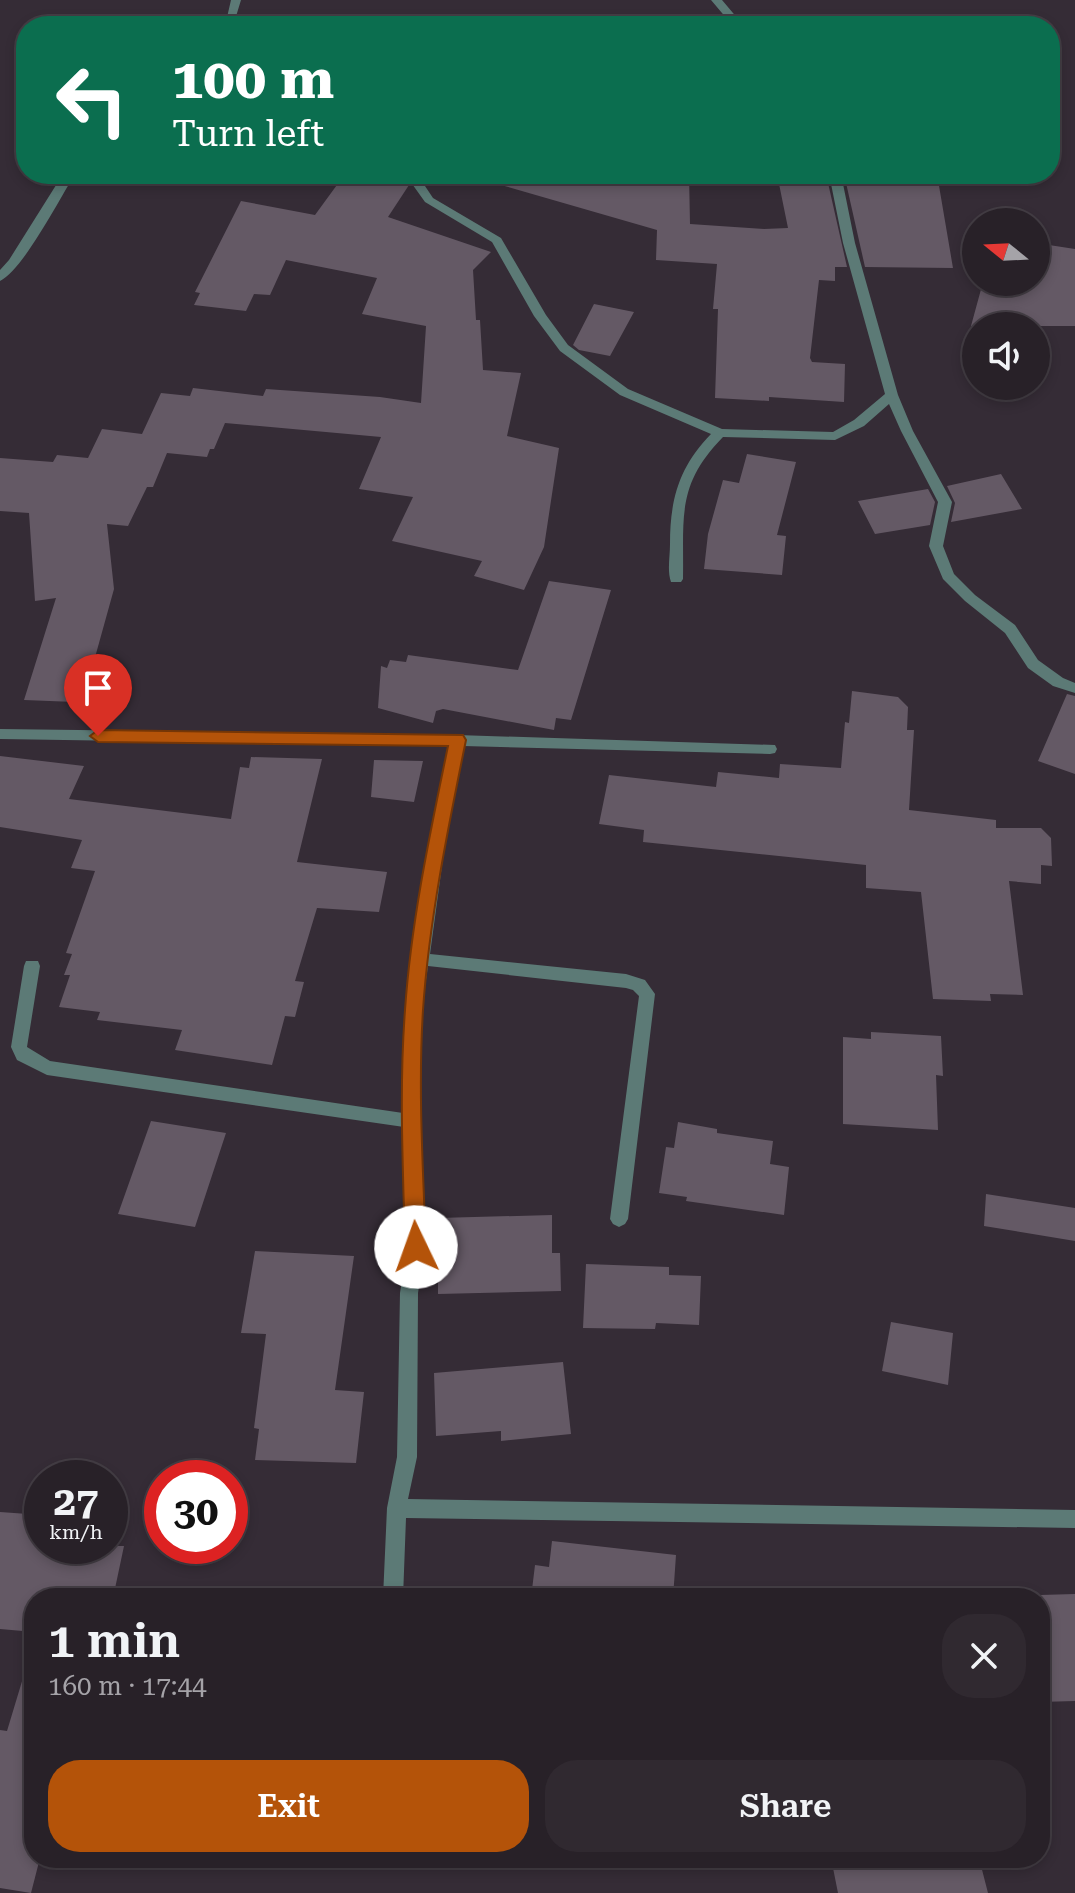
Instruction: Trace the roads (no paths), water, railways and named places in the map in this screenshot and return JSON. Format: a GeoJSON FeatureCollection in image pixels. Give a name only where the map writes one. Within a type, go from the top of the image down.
{"type":"FeatureCollection","features":[{"type":"Feature","properties":{"kind":"street"},"geometry":{"type":"LineString","coordinates":[[716,0],[730,16]]}},
{"type":"Feature","properties":{"kind":"street"},"geometry":{"type":"LineString","coordinates":[[0,277],[14,262],[63,184]]}},
{"type":"Feature","properties":{"kind":"street"},"geometry":{"type":"LineString","coordinates":[[418,184],[429,200],[497,240],[540,316],[564,348],[624,392],[720,433],[835,436],[859,423],[892,395]]}},
{"type":"Feature","properties":{"kind":"street"},"geometry":{"type":"LineString","coordinates":[[837,184],[849,243],[892,395],[907,431],[945,502],[936,546],[948,576],[970,598],[1010,629],[1033,664],[1058,682],[1075,688]]}},
{"type":"Feature","properties":{"kind":"street"},"geometry":{"type":"LineString","coordinates":[[676,579],[675,507],[690,467],[720,433]]}},
{"type":"Feature","properties":{"kind":"street"},"geometry":{"type":"LineString","coordinates":[[0,734],[457,740],[509,744],[770,749]]}},
{"type":"Feature","properties":{"kind":"street"},"geometry":{"type":"LineString","coordinates":[[393,1588],[397,1508],[407,1457],[409,1293],[416,1247],[411,1121],[414,1008],[419,959],[457,740]]}},
{"type":"Feature","properties":{"kind":"street"},"geometry":{"type":"LineString","coordinates":[[419,959],[626,981],[639,985],[647,994],[619,1219]]}},
{"type":"Feature","properties":{"kind":"street"},"geometry":{"type":"LineString","coordinates":[[32,966],[19,1047],[23,1055],[47,1068],[411,1121]]}},
{"type":"Feature","properties":{"kind":"street"},"geometry":{"type":"LineString","coordinates":[[397,1508],[1075,1519]]}}]}
